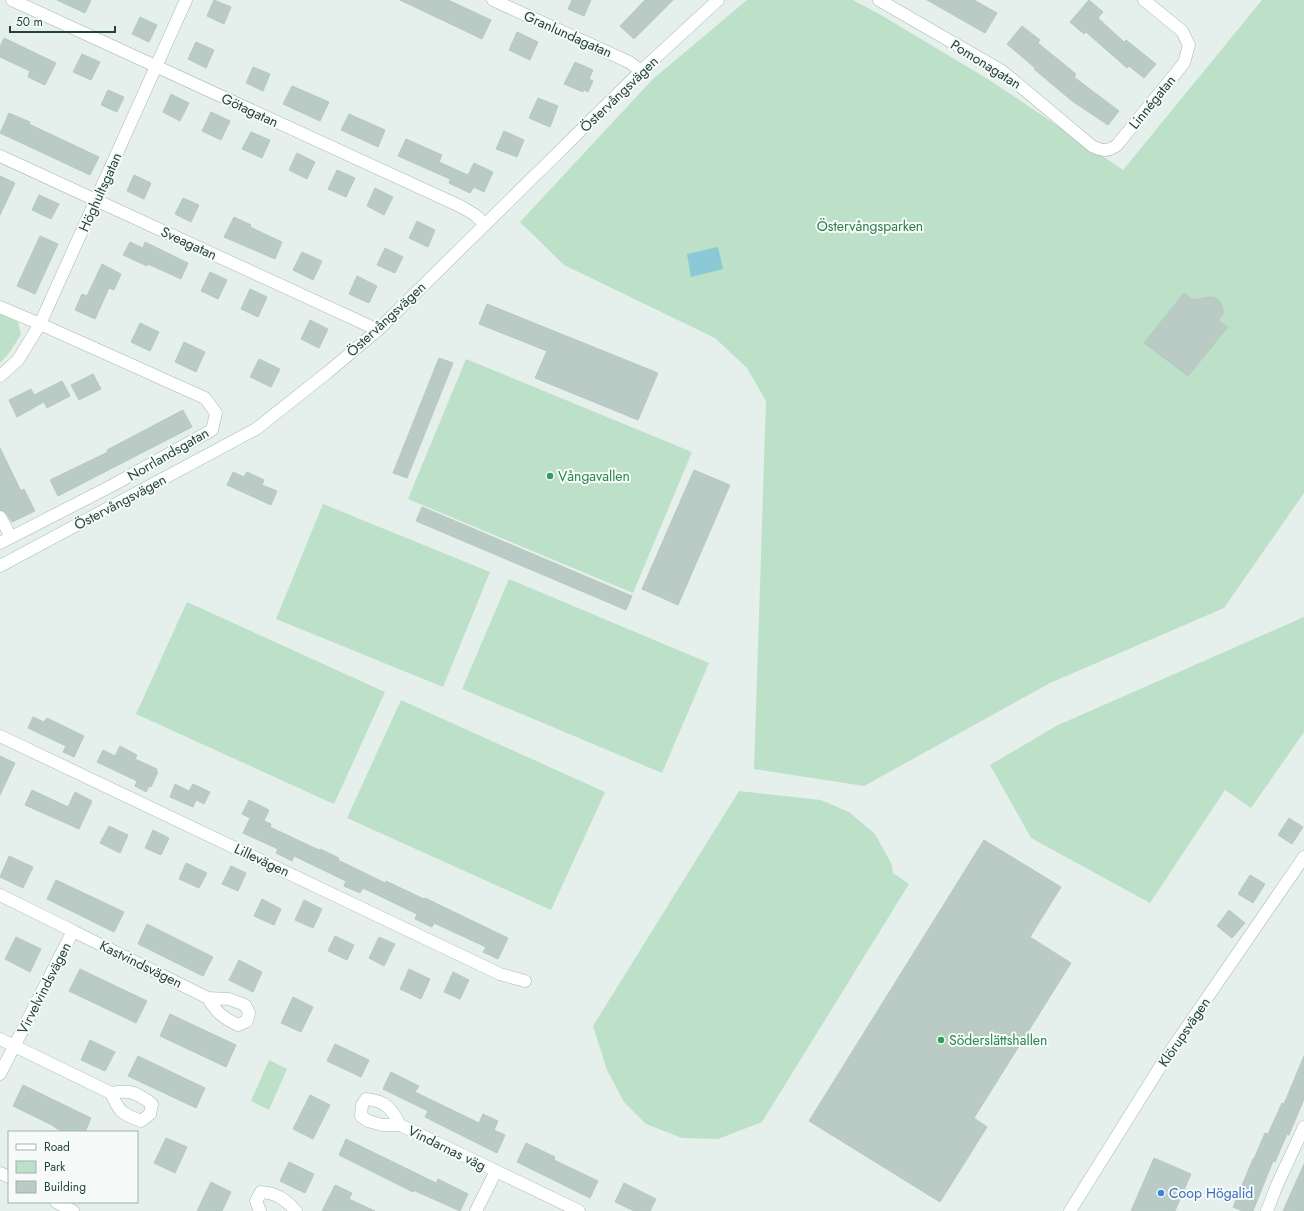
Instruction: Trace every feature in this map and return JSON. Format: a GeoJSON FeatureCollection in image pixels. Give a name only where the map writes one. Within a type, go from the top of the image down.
{"type":"FeatureCollection","features":[{"type":"Feature","properties":{"kind":"street","name":"Götagatan"},"geometry":{"type":"LineString","coordinates":[[12,0],[462,207],[475,214],[485,224]]}},
{"type":"Feature","properties":{"kind":"street","name":"Höghultsgatan"},"geometry":{"type":"LineString","coordinates":[[0,376],[18,360],[40,324],[186,0]]}},
{"type":"Feature","properties":{"kind":"street","name":"Granlundagatan"},"geometry":{"type":"LineString","coordinates":[[492,0],[629,62],[641,71]]}},
{"type":"Feature","properties":{"kind":"street","name":"Östervångsvägen"},"geometry":{"type":"LineString","coordinates":[[0,566],[256,429],[378,330],[641,71],[718,0]]}},
{"type":"Feature","properties":{"kind":"street","name":"Pomonagatan"},"geometry":{"type":"LineString","coordinates":[[879,0],[1002,71],[1092,146],[1099,150],[1106,151]]}},
{"type":"Feature","properties":{"kind":"street","name":"Linnégatan"},"geometry":{"type":"LineString","coordinates":[[1106,151],[1112,149],[1117,144],[1184,63],[1189,45],[1182,31],[1144,0]]}},
{"type":"Feature","properties":{"kind":"street","name":"Sveagatan"},"geometry":{"type":"LineString","coordinates":[[0,156],[378,330]]}},
{"type":"Feature","properties":{"kind":"street","name":"Norrlandsgatan"},"geometry":{"type":"LineString","coordinates":[[0,307],[205,398],[216,413],[212,430],[113,485],[0,543]]}},
{"type":"Feature","properties":{"kind":"street"},"geometry":{"type":"LineString","coordinates":[[0,517],[11,537]]}},
{"type":"Feature","properties":{"kind":"street","name":"Lillevägen"},"geometry":{"type":"LineString","coordinates":[[0,736],[500,974],[525,981]]}},
{"type":"Feature","properties":{"kind":"street","name":"Klörupsvägen"},"geometry":{"type":"LineString","coordinates":[[1070,1211],[1165,1059],[1304,856]]}},
{"type":"Feature","properties":{"kind":"street","name":"Virvelvindsvägen"},"geometry":{"type":"LineString","coordinates":[[0,895],[73,931],[0,1074]]}},
{"type":"Feature","properties":{"kind":"street","name":"Kastvindsvägen"},"geometry":{"type":"LineString","coordinates":[[73,931],[208,998]]}},
{"type":"Feature","properties":{"kind":"street"},"geometry":{"type":"LineString","coordinates":[[0,1039],[111,1093]]}},
{"type":"Feature","properties":{"kind":"street","name":"Vindarnas väg"},"geometry":{"type":"LineString","coordinates":[[400,1125],[496,1171],[476,1211]]}},
{"type":"Feature","properties":{"kind":"street"},"geometry":{"type":"LineString","coordinates":[[1267,1211],[1277,1185],[1304,1127]]}},
{"type":"Feature","properties":{"kind":"street"},"geometry":{"type":"LineString","coordinates":[[496,1171],[579,1211]]}},
{"type":"Feature","properties":{"kind":"street"},"geometry":{"type":"LineString","coordinates":[[260,1211],[256,1201],[261,1192],[271,1192],[288,1202],[296,1211]]}},
{"type":"Feature","properties":{"kind":"street"},"geometry":{"type":"LineString","coordinates":[[58,1203],[73,1211]]}},
{"type":"Feature","properties":{"kind":"green space","name":"Östervångsparken"},"geometry":{"type":"Polygon","coordinates":[[[747,0],[853,0],[881,15],[991,81],[1123,170],[1262,0],[1304,0],[1304,493],[1224,608],[1050,683],[864,786],[754,769],[766,401],[747,368],[715,338],[564,265],[520,222],[653,79],[747,0]]]}},
{"type":"Feature","properties":{"kind":"green space"},"geometry":{"type":"Polygon","coordinates":[[[0,314],[18,322],[21,334],[10,352],[0,363],[0,314]]]}},
{"type":"Feature","properties":{"kind":"green space","name":"Vångavallen"},"geometry":{"type":"Polygon","coordinates":[[[466,359],[692,452],[633,593],[408,499],[466,359]]]}},
{"type":"Feature","properties":{"kind":"green space"},"geometry":{"type":"Polygon","coordinates":[[[323,504],[490,572],[443,687],[276,619],[323,504]]]}},
{"type":"Feature","properties":{"kind":"green space"},"geometry":{"type":"Polygon","coordinates":[[[509,579],[709,663],[662,773],[462,689],[509,579]]]}},
{"type":"Feature","properties":{"kind":"green space"},"geometry":{"type":"Polygon","coordinates":[[[187,602],[385,692],[334,804],[136,714],[187,602]]]}},
{"type":"Feature","properties":{"kind":"green space"},"geometry":{"type":"Polygon","coordinates":[[[1304,617],[1304,732],[1251,808],[1225,790],[1150,903],[1031,838],[990,765],[1056,726],[1304,617]]]}},
{"type":"Feature","properties":{"kind":"green space"},"geometry":{"type":"Polygon","coordinates":[[[401,700],[605,792],[551,910],[347,818],[401,700]]]}},
{"type":"Feature","properties":{"kind":"green space"},"geometry":{"type":"Polygon","coordinates":[[[739,791],[821,800],[849,812],[875,834],[892,865],[893,873],[909,884],[762,1122],[718,1139],[682,1138],[646,1124],[624,1102],[607,1070],[593,1026],[739,791]]]}},
{"type":"Feature","properties":{"kind":"green space"},"geometry":{"type":"Polygon","coordinates":[[[269,1060],[287,1069],[269,1110],[251,1101],[269,1060]]]}},
{"type":"Feature","properties":{"kind":"water"},"geometry":{"type":"Polygon","coordinates":[[[718,247],[723,269],[691,277],[687,254],[718,247]]]}},
{"type":"Feature","properties":{"kind":"building"},"geometry":{"type":"Polygon","coordinates":[[[57,0],[91,0],[85,13],[57,0]]]}},
{"type":"Feature","properties":{"kind":"building"},"geometry":{"type":"Polygon","coordinates":[[[214,0],[231,7],[224,24],[207,16],[214,0]]]}},
{"type":"Feature","properties":{"kind":"building"},"geometry":{"type":"Polygon","coordinates":[[[400,0],[448,0],[491,20],[482,39],[400,0]]]}},
{"type":"Feature","properties":{"kind":"building"},"geometry":{"type":"Polygon","coordinates":[[[572,0],[591,0],[584,16],[568,9],[572,0]]]}},
{"type":"Feature","properties":{"kind":"building"},"geometry":{"type":"Polygon","coordinates":[[[645,0],[673,0],[634,39],[620,26],[645,0]]]}},
{"type":"Feature","properties":{"kind":"building"},"geometry":{"type":"Polygon","coordinates":[[[927,0],[974,0],[997,13],[985,33],[927,0]]]}},
{"type":"Feature","properties":{"kind":"building"},"geometry":{"type":"Polygon","coordinates":[[[1089,0],[1103,12],[1098,18],[1124,42],[1126,40],[1156,64],[1144,78],[1129,66],[1127,68],[1086,32],[1084,34],[1070,22],[1089,0]]]}},
{"type":"Feature","properties":{"kind":"building"},"geometry":{"type":"Polygon","coordinates":[[[140,17],[157,25],[149,42],[132,34],[140,17]]]}},
{"type":"Feature","properties":{"kind":"building"},"geometry":{"type":"Polygon","coordinates":[[[1022,26],[1040,40],[1038,43],[1076,74],[1074,77],[1119,111],[1108,125],[1072,101],[1007,44],[1022,26]]]}},
{"type":"Feature","properties":{"kind":"building"},"geometry":{"type":"Polygon","coordinates":[[[517,32],[538,42],[530,60],[509,50],[517,32]]]}},
{"type":"Feature","properties":{"kind":"building"},"geometry":{"type":"Polygon","coordinates":[[[4,38],[56,63],[45,85],[28,77],[30,71],[0,57],[0,47],[4,38]]]}},
{"type":"Feature","properties":{"kind":"building"},"geometry":{"type":"Polygon","coordinates":[[[196,42],[214,50],[206,68],[188,59],[196,42]]]}},
{"type":"Feature","properties":{"kind":"building"},"geometry":{"type":"Polygon","coordinates":[[[82,54],[100,62],[91,80],[73,72],[82,54]]]}},
{"type":"Feature","properties":{"kind":"building"},"geometry":{"type":"Polygon","coordinates":[[[575,62],[593,70],[589,79],[593,81],[588,92],[584,90],[583,92],[564,84],[575,62]]]}},
{"type":"Feature","properties":{"kind":"building"},"geometry":{"type":"Polygon","coordinates":[[[253,67],[270,74],[263,91],[246,83],[253,67]]]}},
{"type":"Feature","properties":{"kind":"building"},"geometry":{"type":"Polygon","coordinates":[[[292,86],[329,102],[320,121],[283,104],[292,86]]]}},
{"type":"Feature","properties":{"kind":"building"},"geometry":{"type":"Polygon","coordinates":[[[108,90],[124,97],[117,112],[101,105],[108,90]]]}},
{"type":"Feature","properties":{"kind":"building"},"geometry":{"type":"Polygon","coordinates":[[[171,94],[189,103],[180,121],[163,112],[171,94]]]}},
{"type":"Feature","properties":{"kind":"building"},"geometry":{"type":"Polygon","coordinates":[[[538,98],[558,106],[550,127],[529,118],[538,98]]]}},
{"type":"Feature","properties":{"kind":"building"},"geometry":{"type":"Polygon","coordinates":[[[211,112],[230,121],[221,140],[202,131],[211,112]]]}},
{"type":"Feature","properties":{"kind":"building"},"geometry":{"type":"Polygon","coordinates":[[[9,113],[99,157],[90,175],[0,133],[9,113]]]}},
{"type":"Feature","properties":{"kind":"building"},"geometry":{"type":"Polygon","coordinates":[[[349,114],[385,130],[378,147],[341,130],[349,114]]]}},
{"type":"Feature","properties":{"kind":"building"},"geometry":{"type":"Polygon","coordinates":[[[504,131],[524,140],[517,157],[496,149],[504,131]]]}},
{"type":"Feature","properties":{"kind":"building"},"geometry":{"type":"Polygon","coordinates":[[[251,132],[270,140],[262,158],[242,149],[251,132]]]}},
{"type":"Feature","properties":{"kind":"building"},"geometry":{"type":"Polygon","coordinates":[[[406,139],[442,155],[439,162],[468,175],[474,163],[493,172],[484,192],[474,187],[470,193],[449,183],[450,179],[398,156],[406,139]]]}},
{"type":"Feature","properties":{"kind":"building"},"geometry":{"type":"Polygon","coordinates":[[[297,153],[315,162],[307,179],[289,170],[297,153]]]}},
{"type":"Feature","properties":{"kind":"building"},"geometry":{"type":"Polygon","coordinates":[[[337,170],[355,178],[346,197],[328,189],[337,170]]]}},
{"type":"Feature","properties":{"kind":"building"},"geometry":{"type":"Polygon","coordinates":[[[134,175],[151,183],[144,199],[127,191],[134,175]]]}},
{"type":"Feature","properties":{"kind":"building"},"geometry":{"type":"Polygon","coordinates":[[[0,176],[15,183],[0,215],[0,176]]]}},
{"type":"Feature","properties":{"kind":"building"},"geometry":{"type":"Polygon","coordinates":[[[375,188],[393,197],[384,215],[367,206],[375,188]]]}},
{"type":"Feature","properties":{"kind":"building"},"geometry":{"type":"Polygon","coordinates":[[[39,195],[59,204],[51,219],[32,210],[39,195]]]}},
{"type":"Feature","properties":{"kind":"building"},"geometry":{"type":"Polygon","coordinates":[[[183,198],[199,205],[191,222],[175,214],[183,198]]]}},
{"type":"Feature","properties":{"kind":"building"},"geometry":{"type":"Polygon","coordinates":[[[234,217],[251,225],[250,227],[282,242],[275,259],[224,237],[234,217]]]}},
{"type":"Feature","properties":{"kind":"building"},"geometry":{"type":"Polygon","coordinates":[[[417,221],[435,230],[428,247],[409,238],[417,221]]]}},
{"type":"Feature","properties":{"kind":"building"},"geometry":{"type":"Polygon","coordinates":[[[40,236],[58,244],[35,294],[17,286],[40,236]]]}},
{"type":"Feature","properties":{"kind":"building"},"geometry":{"type":"Polygon","coordinates":[[[130,242],[143,248],[145,242],[188,263],[181,279],[148,264],[147,266],[123,255],[130,242]]]}},
{"type":"Feature","properties":{"kind":"building"},"geometry":{"type":"Polygon","coordinates":[[[385,248],[403,257],[395,273],[377,265],[385,248]]]}},
{"type":"Feature","properties":{"kind":"building"},"geometry":{"type":"Polygon","coordinates":[[[302,252],[322,261],[313,280],[293,270],[302,252]]]}},
{"type":"Feature","properties":{"kind":"building"},"geometry":{"type":"Polygon","coordinates":[[[102,264],[121,274],[114,290],[109,288],[95,319],[75,310],[82,294],[87,296],[102,264]]]}},
{"type":"Feature","properties":{"kind":"building"},"geometry":{"type":"Polygon","coordinates":[[[210,272],[227,280],[218,299],[201,291],[210,272]]]}},
{"type":"Feature","properties":{"kind":"building"},"geometry":{"type":"Polygon","coordinates":[[[357,276],[377,286],[369,303],[349,294],[357,276]]]}},
{"type":"Feature","properties":{"kind":"building"},"geometry":{"type":"Polygon","coordinates":[[[250,289],[267,297],[258,317],[241,309],[250,289]]]}},
{"type":"Feature","properties":{"kind":"building"},"geometry":{"type":"Polygon","coordinates":[[[1184,293],[1193,300],[1213,297],[1219,300],[1223,308],[1223,314],[1218,320],[1228,327],[1188,376],[1144,343],[1184,293]]]}},
{"type":"Feature","properties":{"kind":"building"},"geometry":{"type":"Polygon","coordinates":[[[487,304],[658,373],[638,420],[535,378],[547,351],[479,324],[487,304]]]}},
{"type":"Feature","properties":{"kind":"building"},"geometry":{"type":"Polygon","coordinates":[[[310,320],[328,329],[319,348],[301,339],[310,320]]]}},
{"type":"Feature","properties":{"kind":"building"},"geometry":{"type":"Polygon","coordinates":[[[140,323],[159,332],[150,351],[131,342],[140,323]]]}},
{"type":"Feature","properties":{"kind":"building"},"geometry":{"type":"Polygon","coordinates":[[[184,342],[205,352],[196,372],[175,362],[184,342]]]}},
{"type":"Feature","properties":{"kind":"building"},"geometry":{"type":"Polygon","coordinates":[[[439,358],[453,363],[407,478],[393,473],[439,358]]]}},
{"type":"Feature","properties":{"kind":"building"},"geometry":{"type":"Polygon","coordinates":[[[259,359],[280,369],[271,387],[250,377],[259,359]]]}},
{"type":"Feature","properties":{"kind":"building"},"geometry":{"type":"Polygon","coordinates":[[[93,374],[101,389],[79,400],[71,385],[93,374]]]}},
{"type":"Feature","properties":{"kind":"building"},"geometry":{"type":"Polygon","coordinates":[[[62,381],[70,396],[47,408],[44,402],[17,417],[9,400],[31,389],[34,395],[62,381]]]}},
{"type":"Feature","properties":{"kind":"building"},"geometry":{"type":"Polygon","coordinates":[[[183,410],[192,427],[58,496],[50,480],[108,452],[107,450],[183,410]]]}},
{"type":"Feature","properties":{"kind":"building"},"geometry":{"type":"Polygon","coordinates":[[[0,448],[21,491],[24,489],[35,511],[12,522],[6,513],[0,510],[0,448]]]}},
{"type":"Feature","properties":{"kind":"building"},"geometry":{"type":"Polygon","coordinates":[[[694,470],[730,485],[678,605],[642,589],[694,470]]]}},
{"type":"Feature","properties":{"kind":"building"},"geometry":{"type":"Polygon","coordinates":[[[233,472],[244,477],[247,472],[264,480],[262,485],[277,491],[271,505],[227,485],[233,472]]]}},
{"type":"Feature","properties":{"kind":"building"},"geometry":{"type":"Polygon","coordinates":[[[422,507],[632,596],[626,610],[416,521],[422,507]]]}},
{"type":"Feature","properties":{"kind":"building"},"geometry":{"type":"Polygon","coordinates":[[[33,717],[44,722],[47,718],[84,736],[74,757],[63,752],[66,746],[28,728],[33,717]]]}},
{"type":"Feature","properties":{"kind":"building"},"geometry":{"type":"Polygon","coordinates":[[[120,746],[137,755],[135,759],[157,769],[156,771],[158,772],[151,787],[149,786],[146,792],[135,786],[137,781],[97,762],[103,750],[115,756],[120,746]]]}},
{"type":"Feature","properties":{"kind":"building"},"geometry":{"type":"Polygon","coordinates":[[[0,756],[15,763],[0,795],[0,756]]]}},
{"type":"Feature","properties":{"kind":"building"},"geometry":{"type":"Polygon","coordinates":[[[175,784],[189,791],[193,784],[210,792],[204,804],[196,800],[193,807],[170,797],[175,784]]]}},
{"type":"Feature","properties":{"kind":"building"},"geometry":{"type":"Polygon","coordinates":[[[32,790],[68,807],[75,792],[92,801],[79,829],[25,805],[32,790]]]}},
{"type":"Feature","properties":{"kind":"building"},"geometry":{"type":"Polygon","coordinates":[[[249,800],[269,810],[264,821],[271,824],[270,827],[339,858],[338,860],[385,883],[386,881],[424,899],[425,898],[508,938],[498,959],[483,952],[486,947],[434,923],[432,927],[415,919],[417,914],[363,888],[360,893],[344,886],[346,881],[294,856],[292,861],[276,853],[278,849],[243,833],[250,818],[242,814],[249,800]]]}},
{"type":"Feature","properties":{"kind":"building"},"geometry":{"type":"Polygon","coordinates":[[[1289,818],[1303,827],[1292,844],[1278,835],[1289,818]]]}},
{"type":"Feature","properties":{"kind":"building"},"geometry":{"type":"Polygon","coordinates":[[[109,826],[128,835],[120,853],[100,843],[109,826]]]}},
{"type":"Feature","properties":{"kind":"building"},"geometry":{"type":"Polygon","coordinates":[[[153,830],[169,838],[161,855],[145,848],[153,830]]]}},
{"type":"Feature","properties":{"kind":"building","name":"Söderslättshallen"},"geometry":{"type":"Polygon","coordinates":[[[984,840],[1061,887],[1030,937],[1071,963],[974,1118],[987,1127],[940,1202],[809,1121],[984,840]]]}},
{"type":"Feature","properties":{"kind":"building"},"geometry":{"type":"Polygon","coordinates":[[[9,856],[33,867],[23,888],[0,877],[9,856]]]}},
{"type":"Feature","properties":{"kind":"building"},"geometry":{"type":"Polygon","coordinates":[[[186,863],[207,873],[199,888],[179,879],[186,863]]]}},
{"type":"Feature","properties":{"kind":"building"},"geometry":{"type":"Polygon","coordinates":[[[231,866],[246,873],[238,891],[222,884],[231,866]]]}},
{"type":"Feature","properties":{"kind":"building"},"geometry":{"type":"Polygon","coordinates":[[[1250,875],[1265,884],[1253,903],[1238,894],[1250,875]]]}},
{"type":"Feature","properties":{"kind":"building"},"geometry":{"type":"Polygon","coordinates":[[[56,880],[124,912],[114,932],[47,899],[56,880]]]}},
{"type":"Feature","properties":{"kind":"building"},"geometry":{"type":"Polygon","coordinates":[[[262,899],[281,909],[274,925],[254,916],[262,899]]]}},
{"type":"Feature","properties":{"kind":"building"},"geometry":{"type":"Polygon","coordinates":[[[304,900],[322,909],[313,928],[295,920],[304,900]]]}},
{"type":"Feature","properties":{"kind":"building"},"geometry":{"type":"Polygon","coordinates":[[[1229,910],[1245,923],[1232,938],[1217,926],[1229,910]]]}},
{"type":"Feature","properties":{"kind":"building"},"geometry":{"type":"Polygon","coordinates":[[[147,924],[213,957],[203,976],[138,944],[147,924]]]}},
{"type":"Feature","properties":{"kind":"building"},"geometry":{"type":"Polygon","coordinates":[[[335,936],[354,945],[347,960],[328,951],[335,936]]]}},
{"type":"Feature","properties":{"kind":"building"},"geometry":{"type":"Polygon","coordinates":[[[16,937],[41,949],[30,972],[5,959],[16,937]]]}},
{"type":"Feature","properties":{"kind":"building"},"geometry":{"type":"Polygon","coordinates":[[[379,937],[395,944],[384,966],[369,958],[379,937]]]}},
{"type":"Feature","properties":{"kind":"building"},"geometry":{"type":"Polygon","coordinates":[[[239,960],[262,972],[253,992],[229,980],[239,960]]]}},
{"type":"Feature","properties":{"kind":"building"},"geometry":{"type":"Polygon","coordinates":[[[80,969],[147,1001],[136,1023],[69,991],[80,969]]]}},
{"type":"Feature","properties":{"kind":"building"},"geometry":{"type":"Polygon","coordinates":[[[409,969],[430,979],[421,999],[400,989],[409,969]]]}},
{"type":"Feature","properties":{"kind":"building"},"geometry":{"type":"Polygon","coordinates":[[[453,972],[469,980],[460,999],[444,992],[453,972]]]}},
{"type":"Feature","properties":{"kind":"building"},"geometry":{"type":"Polygon","coordinates":[[[293,997],[313,1007],[301,1032],[281,1023],[293,997]]]}},
{"type":"Feature","properties":{"kind":"building"},"geometry":{"type":"Polygon","coordinates":[[[170,1014],[236,1045],[226,1067],[160,1036],[170,1014]]]}},
{"type":"Feature","properties":{"kind":"building"},"geometry":{"type":"Polygon","coordinates":[[[90,1040],[115,1052],[105,1071],[81,1060],[90,1040]]]}},
{"type":"Feature","properties":{"kind":"building"},"geometry":{"type":"Polygon","coordinates":[[[335,1044],[369,1060],[361,1077],[327,1061],[335,1044]]]}},
{"type":"Feature","properties":{"kind":"building"},"geometry":{"type":"Polygon","coordinates":[[[138,1056],[205,1088],[196,1108],[128,1076],[138,1056]]]}},
{"type":"Feature","properties":{"kind":"building"},"geometry":{"type":"Polygon","coordinates":[[[1304,1056],[1304,1099],[1289,1135],[1287,1134],[1275,1162],[1273,1161],[1253,1211],[1242,1211],[1233,1207],[1265,1133],[1268,1134],[1282,1103],[1284,1104],[1304,1056]]]}},
{"type":"Feature","properties":{"kind":"building"},"geometry":{"type":"Polygon","coordinates":[[[391,1072],[419,1086],[415,1092],[479,1123],[483,1114],[498,1121],[494,1130],[505,1135],[497,1153],[425,1117],[428,1111],[383,1089],[391,1072]]]}},
{"type":"Feature","properties":{"kind":"building"},"geometry":{"type":"Polygon","coordinates":[[[23,1085],[91,1118],[85,1131],[62,1131],[13,1106],[23,1085]]]}},
{"type":"Feature","properties":{"kind":"building"},"geometry":{"type":"Polygon","coordinates":[[[310,1095],[330,1105],[313,1139],[293,1129],[310,1095]]]}},
{"type":"Feature","properties":{"kind":"building"},"geometry":{"type":"Polygon","coordinates":[[[166,1138],[187,1147],[175,1173],[154,1163],[166,1138]]]}},
{"type":"Feature","properties":{"kind":"building"},"geometry":{"type":"Polygon","coordinates":[[[346,1139],[436,1183],[438,1179],[468,1194],[460,1211],[413,1190],[413,1192],[339,1155],[346,1139]]]}},
{"type":"Feature","properties":{"kind":"building"},"geometry":{"type":"Polygon","coordinates":[[[526,1143],[555,1157],[554,1160],[598,1181],[590,1198],[517,1162],[526,1143]]]}},
{"type":"Feature","properties":{"kind":"building","name":"Coop Högalid"},"geometry":{"type":"Polygon","coordinates":[[[1154,1158],[1191,1174],[1175,1211],[1131,1211],[1154,1158]]]}},
{"type":"Feature","properties":{"kind":"building"},"geometry":{"type":"Polygon","coordinates":[[[289,1162],[314,1174],[305,1193],[280,1181],[289,1162]]]}},
{"type":"Feature","properties":{"kind":"building"},"geometry":{"type":"Polygon","coordinates":[[[1304,1164],[1304,1211],[1283,1211],[1304,1164]]]}},
{"type":"Feature","properties":{"kind":"building"},"geometry":{"type":"Polygon","coordinates":[[[211,1182],[231,1192],[222,1211],[197,1211],[211,1182]]]}},
{"type":"Feature","properties":{"kind":"building"},"geometry":{"type":"Polygon","coordinates":[[[624,1183],[656,1199],[650,1211],[634,1211],[615,1202],[624,1183]]]}},
{"type":"Feature","properties":{"kind":"building"},"geometry":{"type":"Polygon","coordinates":[[[335,1185],[352,1193],[349,1199],[375,1211],[322,1211],[335,1185]]]}},
{"type":"Feature","properties":{"kind":"place","name":"Vångavallen"},"geometry":{"type":"Point","coordinates":[550,476]}},
{"type":"Feature","properties":{"kind":"place","name":"Söderslättshallen"},"geometry":{"type":"Point","coordinates":[941,1040]}},
{"type":"Feature","properties":{"kind":"place","name":"Coop Högalid"},"geometry":{"type":"Point","coordinates":[1161,1193]}}]}
